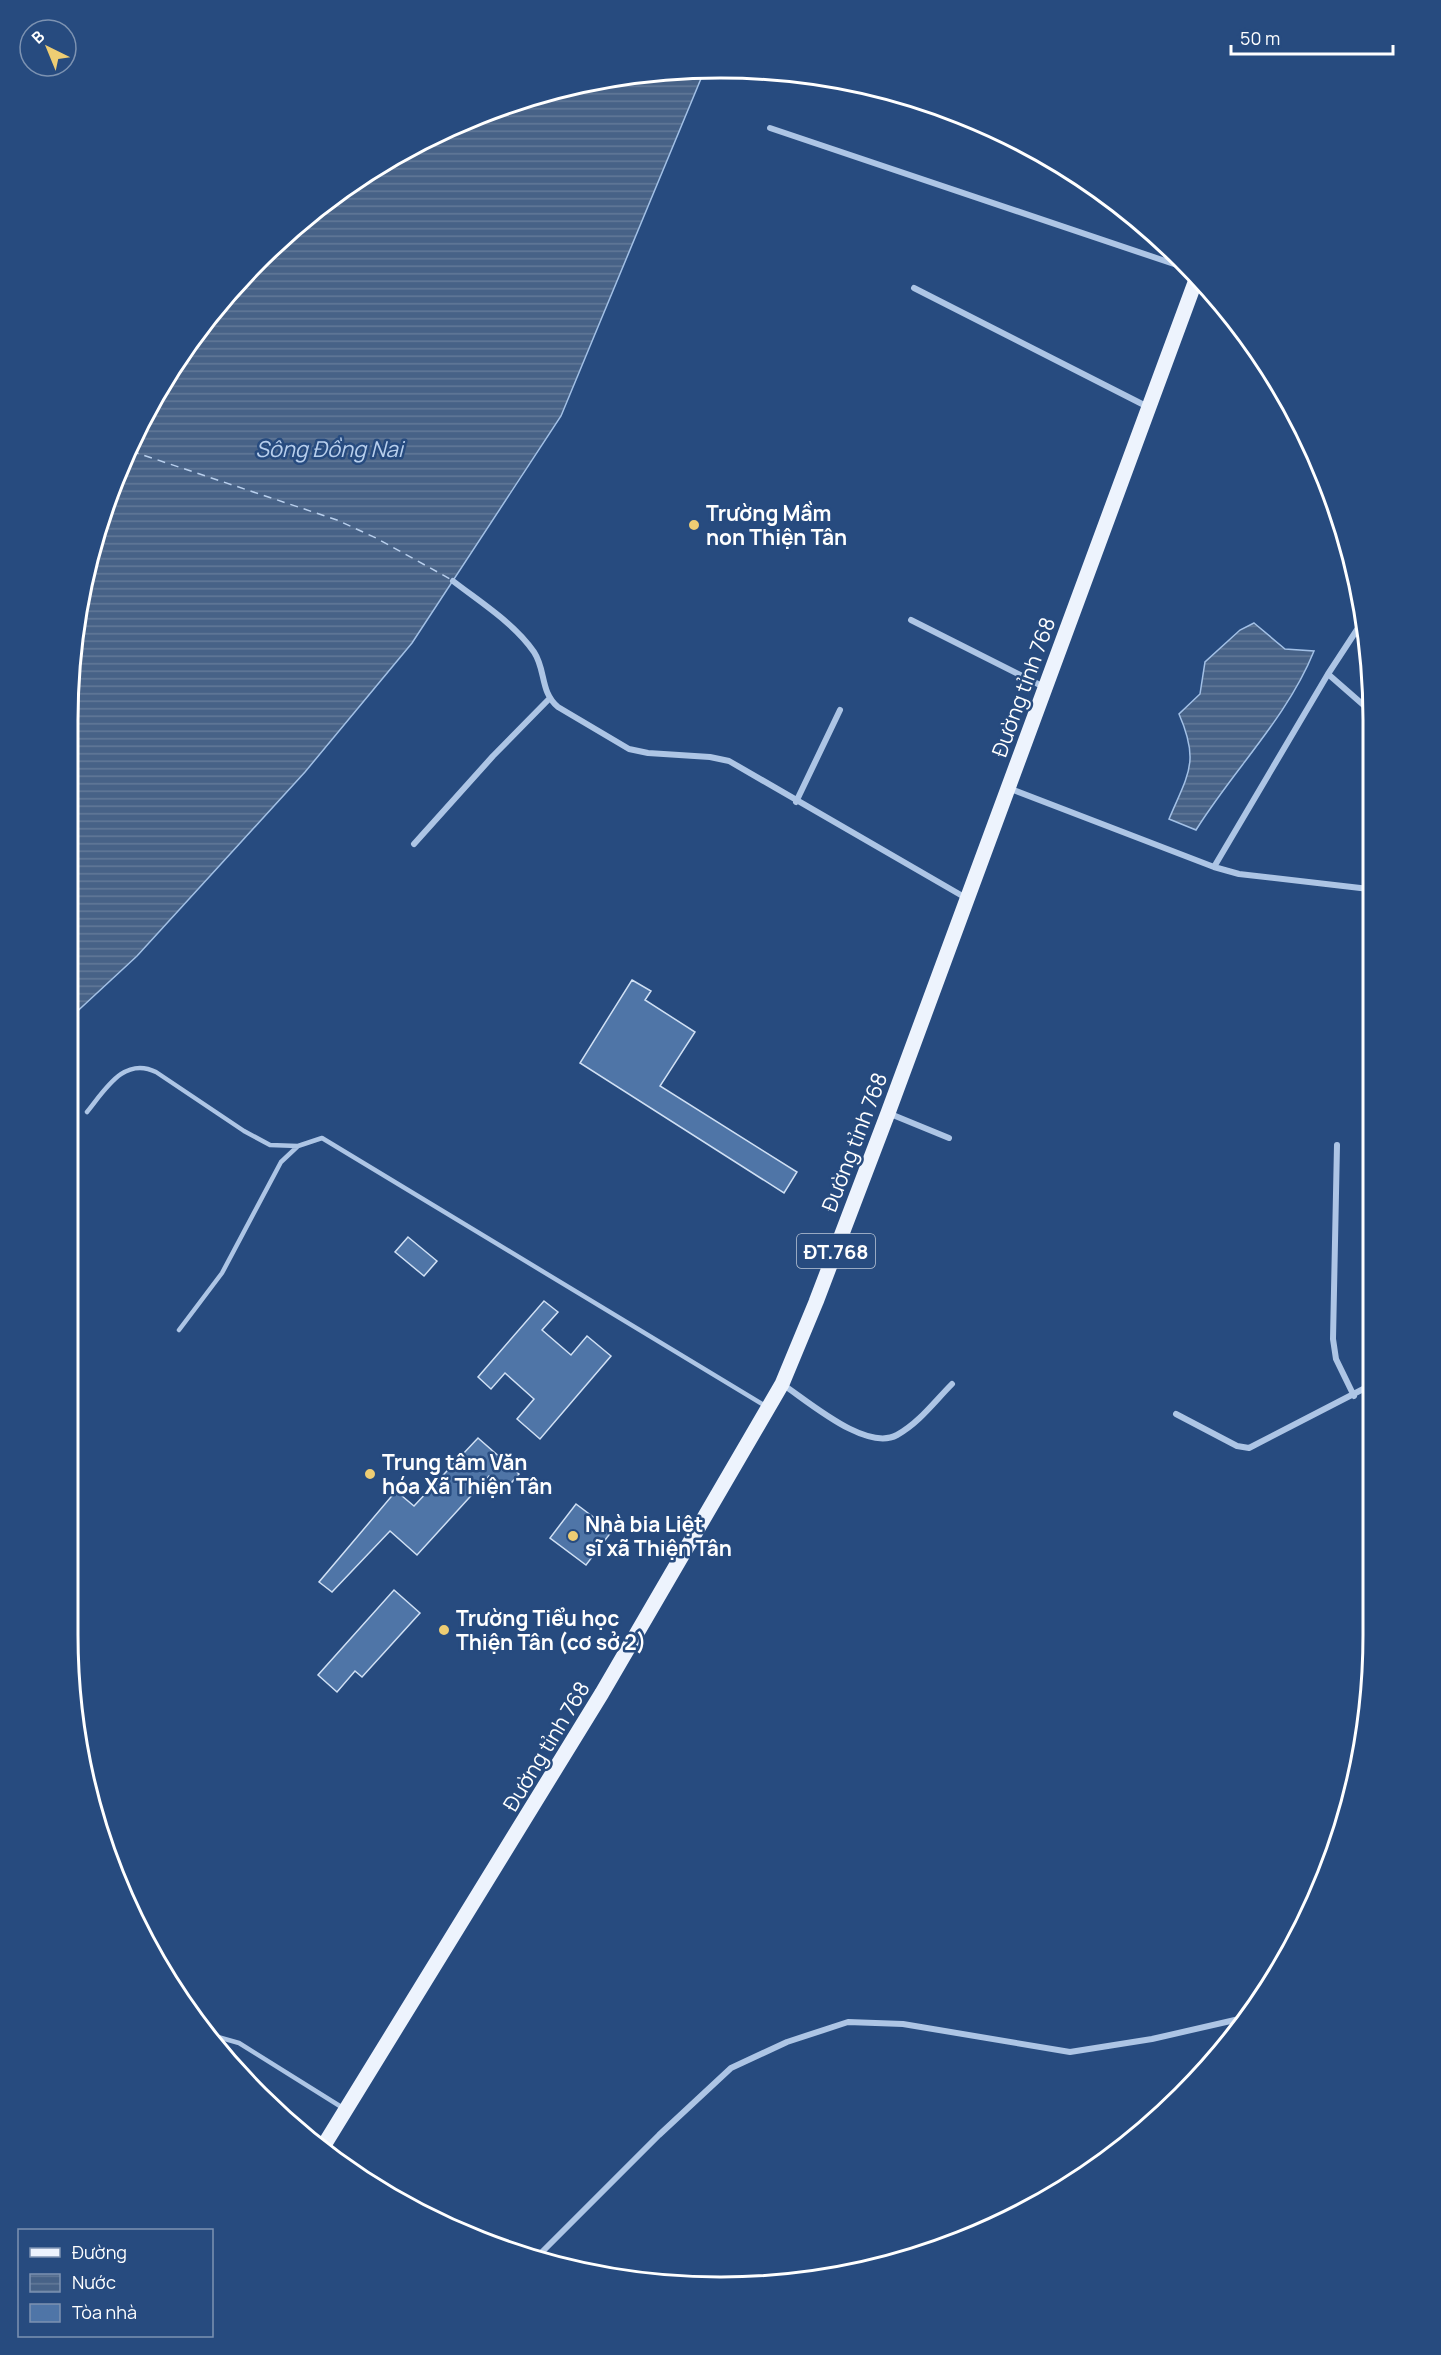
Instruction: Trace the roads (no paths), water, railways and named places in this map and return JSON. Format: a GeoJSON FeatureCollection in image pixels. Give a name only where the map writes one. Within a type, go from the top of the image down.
{"type":"FeatureCollection","features":[{"type":"Feature","properties":{"kind":"main road","name":"Đường tỉnh 768"},"geometry":{"type":"LineString","coordinates":[[326,2142],[596,1703],[782,1384],[888,1113],[1194,286]]}},
{"type":"Feature","properties":{"kind":"street"},"geometry":{"type":"LineString","coordinates":[[770,128],[1172,263]]}},
{"type":"Feature","properties":{"kind":"street"},"geometry":{"type":"LineString","coordinates":[[914,288],[1149,408]]}},
{"type":"Feature","properties":{"kind":"street"},"geometry":{"type":"LineString","coordinates":[[453,581],[510,626],[534,652],[549,699],[558,707],[629,748],[648,753],[710,757],[729,761],[967,899]]}},
{"type":"Feature","properties":{"kind":"street"},"geometry":{"type":"LineString","coordinates":[[911,620],[1045,687]]}},
{"type":"Feature","properties":{"kind":"street"},"geometry":{"type":"LineString","coordinates":[[1214,867],[1328,674],[1357,630]]}},
{"type":"Feature","properties":{"kind":"street"},"geometry":{"type":"LineString","coordinates":[[1328,674],[1363,704]]}},
{"type":"Feature","properties":{"kind":"street"},"geometry":{"type":"LineString","coordinates":[[414,844],[493,756],[549,699]]}},
{"type":"Feature","properties":{"kind":"street"},"geometry":{"type":"LineString","coordinates":[[796,801],[840,710]]}},
{"type":"Feature","properties":{"kind":"street"},"geometry":{"type":"LineString","coordinates":[[1008,788],[1214,867],[1239,874],[1363,888]]}},
{"type":"Feature","properties":{"kind":"street"},"geometry":{"type":"LineString","coordinates":[[888,1113],[949,1138]]}},
{"type":"Feature","properties":{"kind":"street"},"geometry":{"type":"LineString","coordinates":[[1337,1145],[1333,1339],[1336,1359],[1354,1396]]}},
{"type":"Feature","properties":{"kind":"street"},"geometry":{"type":"LineString","coordinates":[[782,1384],[852,1431],[873,1438],[895,1436],[915,1421],[952,1384]]}},
{"type":"Feature","properties":{"kind":"street"},"geometry":{"type":"LineString","coordinates":[[1176,1414],[1237,1446],[1250,1448],[1363,1390]]}},
{"type":"Feature","properties":{"kind":"street"},"geometry":{"type":"LineString","coordinates":[[542,2252],[659,2135],[731,2068],[787,2042],[848,2022],[903,2024],[1070,2052],[1152,2039],[1234,2020]]}},
{"type":"Feature","properties":{"kind":"lane"},"geometry":{"type":"LineString","coordinates":[[87,1112],[123,1073],[131,1067],[141,1066],[156,1072],[270,1145],[298,1146],[322,1138],[769,1409]]}},
{"type":"Feature","properties":{"kind":"lane"},"geometry":{"type":"LineString","coordinates":[[179,1330],[222,1273],[281,1162],[298,1146]]}},
{"type":"Feature","properties":{"kind":"lane"},"geometry":{"type":"LineString","coordinates":[[221,2038],[239,2043],[345,2109]]}},
{"type":"Feature","properties":{"kind":"water","name":"Sông Đồng Nai"},"geometry":{"type":"Polygon","coordinates":[[[701,78],[561,416],[412,643],[305,772],[137,956],[78,1011],[79,678],[90,595],[112,514],[144,436],[186,364],[237,297],[266,266],[329,211],[399,164],[475,127],[554,100],[637,83],[701,78]]]}},
{"type":"Feature","properties":{"kind":"water"},"geometry":{"type":"Polygon","coordinates":[[[1254,623],[1285,649],[1314,651],[1290,699],[1196,830],[1169,819],[1189,768],[1189,744],[1179,714],[1200,694],[1205,662],[1240,630],[1254,623]]]}},
{"type":"Feature","properties":{"kind":"place","name":"Trường Mầm non Thiện Tân"},"geometry":{"type":"Point","coordinates":[694,525]}},
{"type":"Feature","properties":{"kind":"place","name":"Trung tâm Văn hóa Xã Thiện Tân"},"geometry":{"type":"Point","coordinates":[370,1474]}},
{"type":"Feature","properties":{"kind":"place","name":"Nhà bia Liệt sĩ xã Thiện Tân"},"geometry":{"type":"Point","coordinates":[573,1536]}},
{"type":"Feature","properties":{"kind":"place","name":"Trường Tiểu học Thiện Tân (cơ sở 2)"},"geometry":{"type":"Point","coordinates":[444,1630]}}]}
